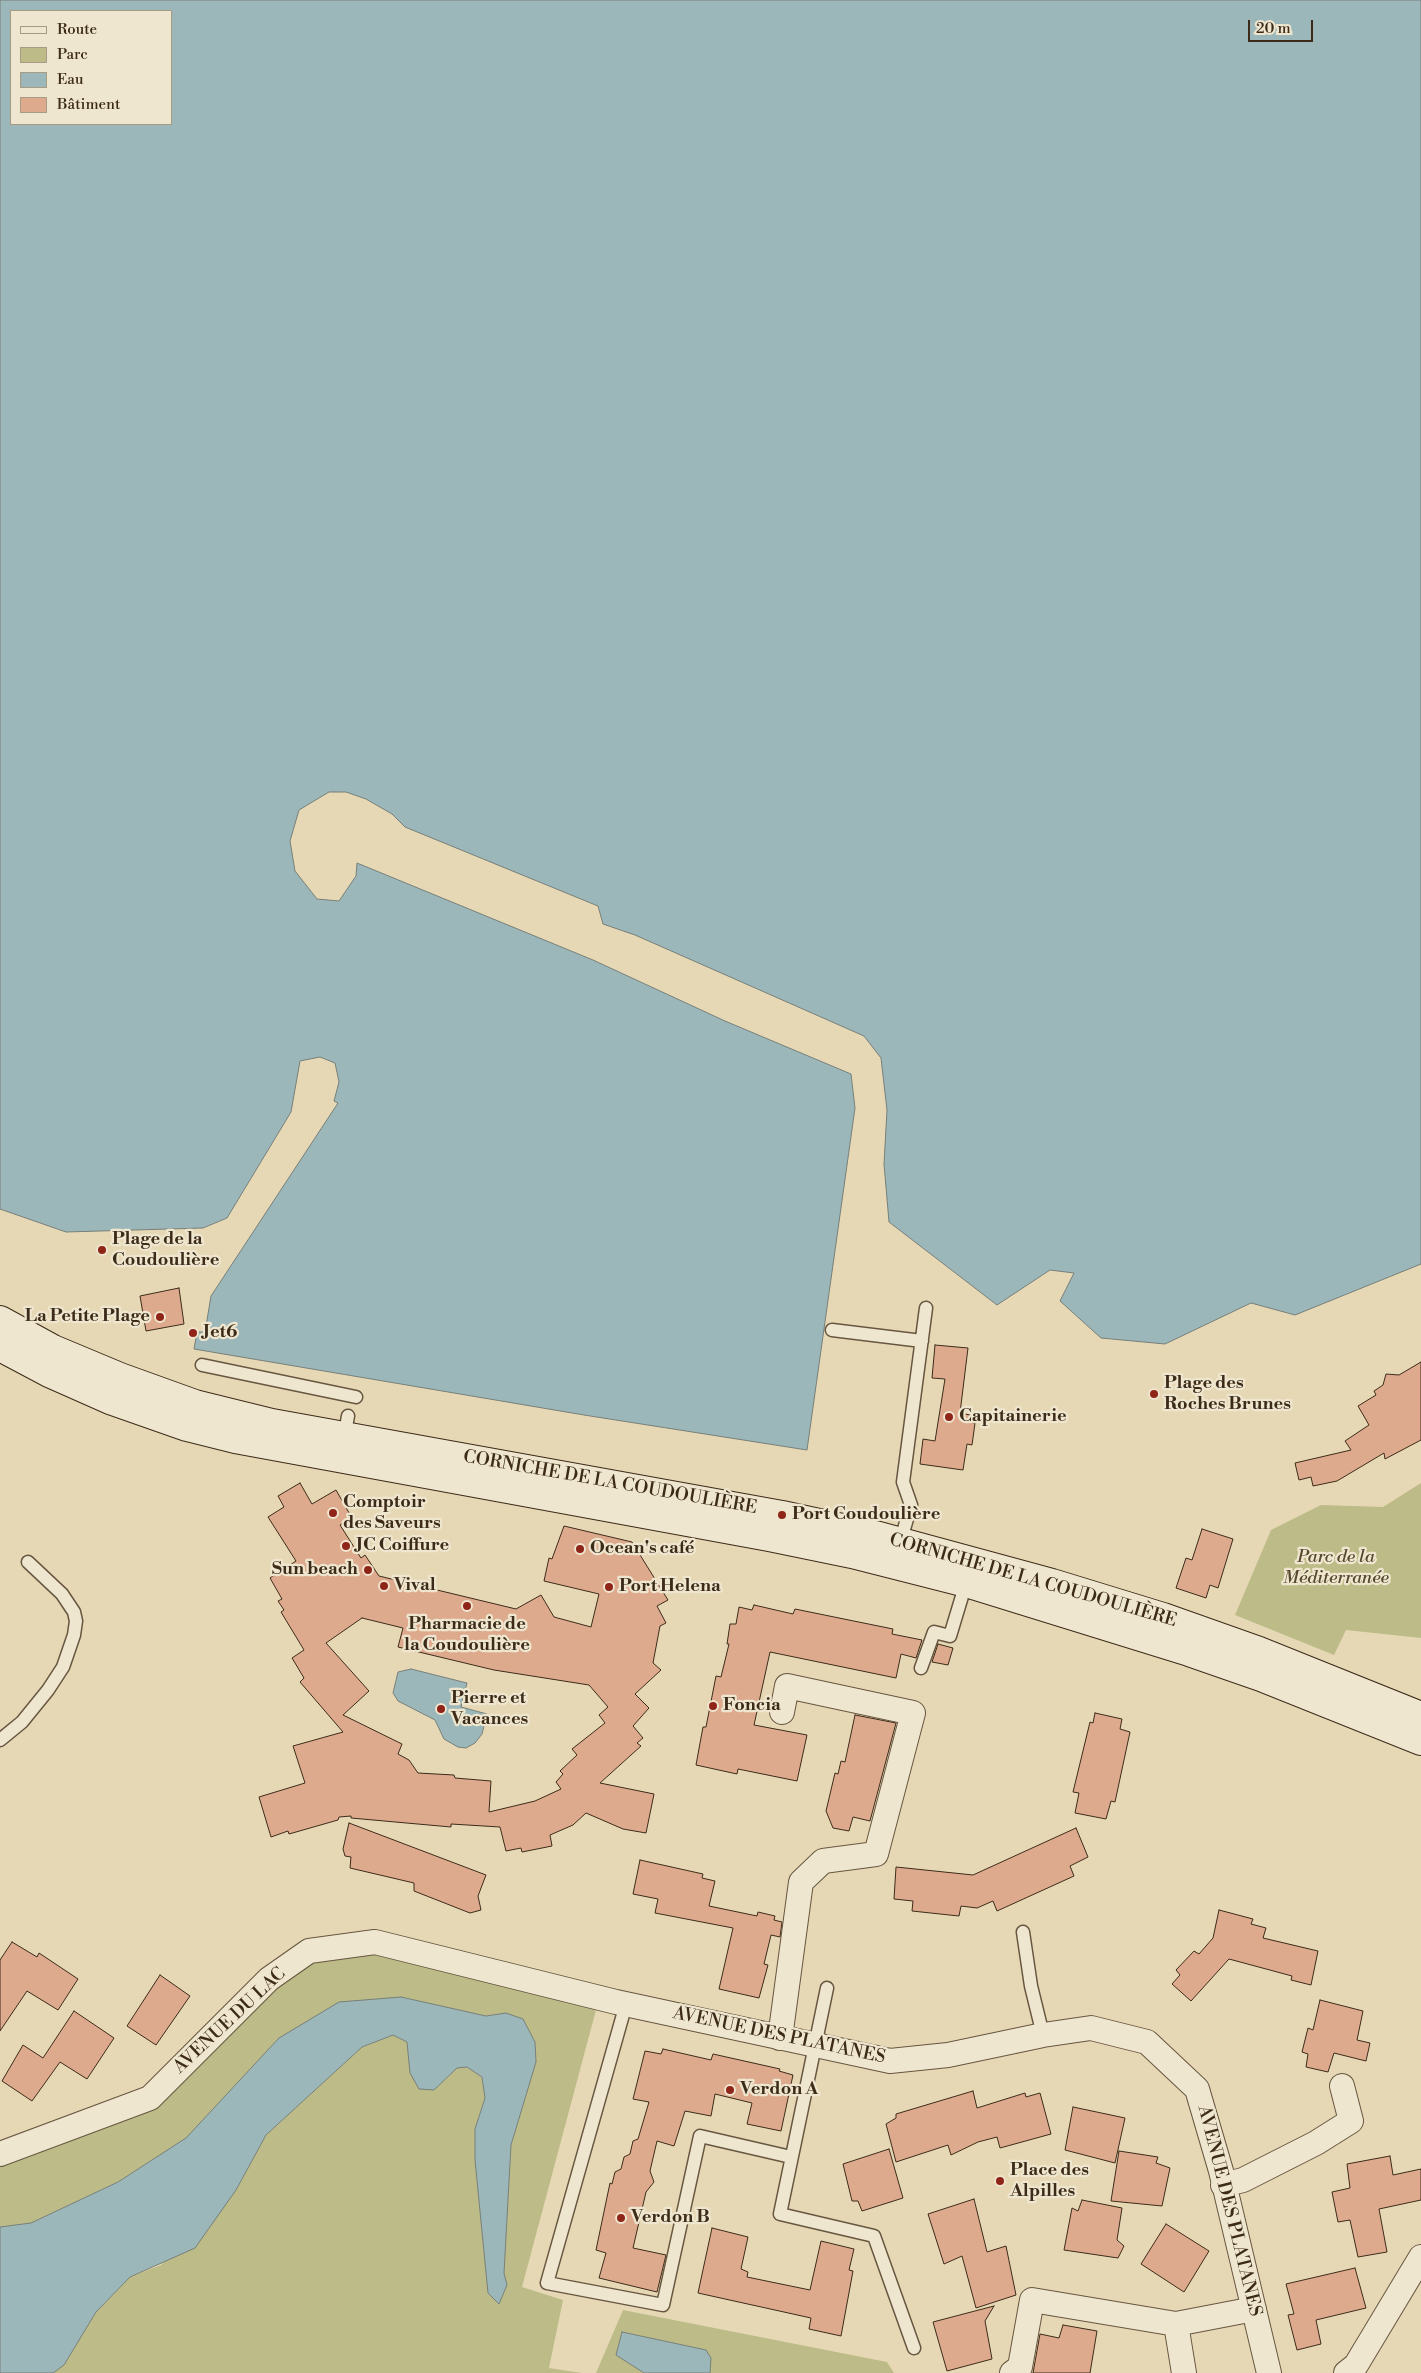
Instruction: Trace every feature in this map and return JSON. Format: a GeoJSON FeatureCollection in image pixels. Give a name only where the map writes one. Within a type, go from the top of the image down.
{"type":"FeatureCollection","features":[{"type":"Feature","properties":{"kind":"main road","name":"CORNICHE DE LA COUDOULIÈRE"},"geometry":{"type":"LineString","coordinates":[[0,1320],[53,1349],[120,1377],[196,1404],[272,1422],[346,1445],[541,1499],[897,1553],[1052,1583],[1163,1618],[1258,1651],[1421,1716]]}},
{"type":"Feature","properties":{"kind":"main road","name":"CORNICHE DE LA COUDOULIÈRE"},"geometry":{"type":"LineString","coordinates":[[0,1347],[50,1373],[110,1400],[187,1427],[235,1439],[346,1445],[718,1503],[897,1553],[966,1583],[1189,1652],[1261,1677],[1421,1740]]}},
{"type":"Feature","properties":{"kind":"street"},"geometry":{"type":"LineString","coordinates":[[780,2038],[801,1882],[822,1861],[876,1854],[913,1713],[787,1686],[782,1712]]}},
{"type":"Feature","properties":{"kind":"street","name":"AVENUE DU LAC"},"geometry":{"type":"LineString","coordinates":[[0,2154],[150,2098],[269,1979],[309,1951],[375,1942],[621,2003]]}},
{"type":"Feature","properties":{"kind":"street","name":"AVENUE DES PLATANES"},"geometry":{"type":"LineString","coordinates":[[621,2003],[890,2061],[948,2054],[1043,2035],[1091,2028],[1147,2042],[1197,2089],[1223,2184],[1269,2373]]}},
{"type":"Feature","properties":{"kind":"street"},"geometry":{"type":"LineString","coordinates":[[1223,2184],[1243,2180],[1316,2143],[1350,2121],[1342,2086]]}},
{"type":"Feature","properties":{"kind":"street"},"geometry":{"type":"LineString","coordinates":[[1346,2373],[1356,2365],[1421,2256]]}},
{"type":"Feature","properties":{"kind":"street"},"geometry":{"type":"LineString","coordinates":[[1012,2373],[1020,2366],[1032,2300],[1176,2324],[1254,2309]]}},
{"type":"Feature","properties":{"kind":"street"},"geometry":{"type":"LineString","coordinates":[[1176,2324],[1184,2373]]}},
{"type":"Feature","properties":{"kind":"lane"},"geometry":{"type":"LineString","coordinates":[[897,1553],[911,1505],[903,1482],[926,1308]]}},
{"type":"Feature","properties":{"kind":"lane"},"geometry":{"type":"LineString","coordinates":[[832,1330],[922,1341]]}},
{"type":"Feature","properties":{"kind":"lane"},"geometry":{"type":"LineString","coordinates":[[202,1365],[356,1397]]}},
{"type":"Feature","properties":{"kind":"lane"},"geometry":{"type":"LineString","coordinates":[[0,1740],[22,1722],[58,1675],[74,1635],[76,1621],[74,1612],[62,1594],[28,1562]]}},
{"type":"Feature","properties":{"kind":"lane"},"geometry":{"type":"LineString","coordinates":[[921,1668],[934,1632],[950,1636],[966,1583]]}},
{"type":"Feature","properties":{"kind":"lane"},"geometry":{"type":"LineString","coordinates":[[1023,1932],[1031,1986],[1043,2035]]}},
{"type":"Feature","properties":{"kind":"lane"},"geometry":{"type":"LineString","coordinates":[[827,1988],[780,2214],[874,2236],[914,2348]]}},
{"type":"Feature","properties":{"kind":"lane"},"geometry":{"type":"LineString","coordinates":[[621,2003],[547,2283],[663,2305],[700,2136],[791,2157]]}},
{"type":"Feature","properties":{"kind":"green space","name":"Parc de la Méditerranée"},"geometry":{"type":"Polygon","coordinates":[[[1421,1483],[1421,1638],[1346,1630],[1334,1655],[1235,1615],[1271,1530],[1321,1505],[1383,1507],[1421,1483]]]}},
{"type":"Feature","properties":{"kind":"green space"},"geometry":{"type":"Polygon","coordinates":[[[371,1954],[596,2010],[522,2287],[563,2300],[549,2368],[582,2373],[53,2373],[64,2365],[96,2312],[130,2277],[161,2265],[236,2190],[266,2135],[362,2047],[393,2035],[407,2042],[410,2073],[434,2090],[457,2068],[467,2067],[482,2077],[485,2098],[475,2129],[475,2160],[488,2292],[499,2304],[507,2285],[504,2273],[511,2145],[536,2062],[535,2042],[523,2019],[506,2013],[486,2016],[401,1997],[279,2038],[187,2138],[118,2182],[31,2223],[0,2227],[0,2161],[124,2113],[268,1990],[313,1961],[371,1954]]]}},
{"type":"Feature","properties":{"kind":"green space"},"geometry":{"type":"Polygon","coordinates":[[[623,2310],[887,2362],[894,2373],[710,2373],[711,2358],[706,2350],[622,2332],[616,2355],[644,2373],[596,2373],[623,2310]]]}},
{"type":"Feature","properties":{"kind":"water"},"geometry":{"type":"Polygon","coordinates":[[[0,0],[1421,0],[1421,1264],[1295,1315],[1251,1303],[1165,1344],[1101,1338],[1060,1301],[1074,1273],[1050,1270],[997,1305],[889,1222],[884,1164],[887,1110],[881,1058],[864,1036],[635,935],[603,924],[598,906],[405,827],[392,814],[366,799],[346,792],[329,792],[299,810],[290,841],[295,871],[317,899],[339,901],[356,876],[357,863],[593,960],[725,1021],[851,1074],[855,1108],[807,1450],[584,1415],[194,1349],[197,1332],[205,1332],[211,1296],[338,1103],[334,1101],[339,1082],[335,1063],[320,1057],[300,1061],[291,1112],[227,1218],[203,1228],[66,1232],[0,1209],[0,0]]]}},
{"type":"Feature","properties":{"kind":"water","name":"Pierre et Vacances"},"geometry":{"type":"Polygon","coordinates":[[[411,1669],[467,1683],[461,1707],[487,1714],[482,1734],[475,1743],[466,1748],[458,1747],[444,1739],[435,1720],[398,1701],[393,1693],[398,1672],[411,1669]]]}},
{"type":"Feature","properties":{"kind":"water"},"geometry":{"type":"Polygon","coordinates":[[[401,1997],[486,2016],[506,2013],[523,2019],[535,2042],[536,2062],[511,2145],[504,2273],[507,2285],[499,2304],[488,2293],[475,2160],[475,2129],[485,2098],[482,2077],[467,2067],[457,2068],[434,2090],[419,2089],[410,2073],[407,2042],[393,2035],[362,2047],[266,2135],[236,2190],[195,2248],[130,2277],[96,2312],[64,2365],[53,2373],[0,2373],[0,2227],[31,2223],[118,2182],[186,2138],[279,2038],[339,2002],[401,1997]]]}},
{"type":"Feature","properties":{"kind":"water"},"geometry":{"type":"Polygon","coordinates":[[[622,2332],[706,2350],[711,2358],[710,2373],[644,2373],[616,2355],[622,2332]]]}},
{"type":"Feature","properties":{"kind":"building","name":"La Petite Plage"},"geometry":{"type":"Polygon","coordinates":[[[179,1288],[184,1324],[146,1331],[140,1296],[179,1288]]]}},
{"type":"Feature","properties":{"kind":"building"},"geometry":{"type":"Polygon","coordinates":[[[935,1345],[968,1348],[960,1413],[970,1415],[969,1422],[975,1423],[972,1445],[967,1444],[963,1470],[920,1464],[923,1439],[935,1441],[945,1379],[932,1378],[935,1345]]]}},
{"type":"Feature","properties":{"kind":"building"},"geometry":{"type":"Polygon","coordinates":[[[1421,1362],[1421,1440],[1385,1459],[1384,1453],[1337,1481],[1313,1486],[1311,1477],[1299,1480],[1295,1463],[1351,1450],[1345,1441],[1369,1425],[1358,1406],[1376,1395],[1374,1391],[1383,1385],[1386,1374],[1399,1375],[1421,1362]]]}},
{"type":"Feature","properties":{"kind":"building"},"geometry":{"type":"Polygon","coordinates":[[[300,1483],[312,1504],[336,1490],[352,1518],[340,1525],[361,1558],[365,1555],[379,1576],[516,1609],[541,1595],[554,1617],[591,1627],[599,1594],[544,1581],[549,1558],[552,1559],[564,1526],[632,1542],[668,1600],[657,1606],[666,1623],[660,1626],[653,1663],[661,1670],[635,1694],[649,1708],[633,1726],[643,1738],[637,1743],[641,1746],[600,1783],[654,1794],[646,1833],[623,1829],[586,1813],[573,1825],[550,1835],[552,1846],[522,1852],[521,1848],[506,1851],[500,1827],[451,1824],[451,1827],[351,1818],[351,1816],[339,1817],[338,1820],[289,1834],[288,1831],[271,1837],[259,1797],[305,1783],[293,1746],[343,1732],[300,1682],[304,1678],[292,1658],[304,1650],[281,1612],[284,1610],[278,1601],[282,1599],[270,1578],[296,1561],[268,1517],[284,1507],[278,1496],[300,1483]],[[362,1618],[326,1643],[369,1691],[343,1715],[402,1744],[398,1754],[409,1760],[418,1773],[454,1775],[455,1778],[491,1781],[489,1812],[535,1801],[561,1789],[556,1782],[563,1774],[560,1771],[577,1755],[572,1749],[605,1723],[599,1715],[608,1707],[589,1685],[494,1670],[398,1647],[403,1628],[362,1618]]]}},
{"type":"Feature","properties":{"kind":"building"},"geometry":{"type":"Polygon","coordinates":[[[1202,1529],[1233,1539],[1218,1588],[1210,1585],[1206,1598],[1176,1588],[1186,1558],[1192,1560],[1202,1529]]]}},
{"type":"Feature","properties":{"kind":"building"},"geometry":{"type":"Polygon","coordinates":[[[754,1605],[793,1614],[795,1609],[893,1629],[892,1634],[922,1640],[916,1658],[901,1654],[896,1678],[770,1652],[754,1725],[807,1735],[797,1781],[738,1769],[737,1774],[696,1765],[703,1727],[706,1727],[716,1676],[721,1677],[729,1644],[727,1644],[730,1624],[736,1624],[739,1607],[752,1610],[754,1605]]]}},
{"type":"Feature","properties":{"kind":"building"},"geometry":{"type":"Polygon","coordinates":[[[938,1644],[953,1648],[948,1665],[932,1662],[938,1644]]]}},
{"type":"Feature","properties":{"kind":"building"},"geometry":{"type":"Polygon","coordinates":[[[1095,1713],[1122,1719],[1120,1729],[1130,1732],[1115,1802],[1111,1801],[1106,1819],[1075,1813],[1079,1793],[1073,1792],[1090,1722],[1093,1723],[1095,1713]]]}},
{"type":"Feature","properties":{"kind":"building"},"geometry":{"type":"Polygon","coordinates":[[[855,1715],[896,1723],[870,1821],[853,1817],[849,1831],[833,1828],[826,1811],[835,1773],[838,1774],[841,1761],[845,1762],[855,1715]]]}},
{"type":"Feature","properties":{"kind":"building"},"geometry":{"type":"Polygon","coordinates":[[[349,1823],[486,1875],[478,1896],[481,1910],[470,1913],[414,1891],[414,1883],[350,1868],[351,1857],[345,1856],[343,1849],[349,1823]]]}},
{"type":"Feature","properties":{"kind":"building"},"geometry":{"type":"Polygon","coordinates":[[[1076,1828],[1088,1857],[1070,1866],[1074,1876],[997,1911],[993,1901],[977,1908],[961,1906],[959,1916],[912,1911],[913,1901],[894,1899],[896,1867],[973,1875],[1076,1828]]]}},
{"type":"Feature","properties":{"kind":"building"},"geometry":{"type":"Polygon","coordinates":[[[640,1860],[703,1874],[702,1878],[715,1881],[709,1906],[757,1916],[758,1912],[775,1916],[774,1920],[782,1922],[780,1937],[771,1935],[764,1964],[768,1965],[759,1998],[719,1989],[733,1928],[655,1913],[658,1899],[633,1894],[640,1860]]]}},
{"type":"Feature","properties":{"kind":"building"},"geometry":{"type":"Polygon","coordinates":[[[1219,1910],[1253,1919],[1251,1924],[1266,1928],[1263,1938],[1318,1951],[1311,1985],[1291,1980],[1292,1976],[1229,1959],[1191,2001],[1172,1984],[1180,1975],[1176,1970],[1194,1951],[1199,1954],[1213,1938],[1219,1910]]]}},
{"type":"Feature","properties":{"kind":"building"},"geometry":{"type":"Polygon","coordinates":[[[12,1942],[37,1957],[39,1953],[78,1979],[58,2010],[27,1991],[0,2031],[0,1960],[12,1942]]]}},
{"type":"Feature","properties":{"kind":"building"},"geometry":{"type":"Polygon","coordinates":[[[160,1975],[190,1996],[156,2045],[127,2026],[160,1975]]]}},
{"type":"Feature","properties":{"kind":"building"},"geometry":{"type":"Polygon","coordinates":[[[1320,2000],[1363,2011],[1357,2040],[1370,2043],[1366,2061],[1334,2053],[1328,2072],[1306,2067],[1308,2054],[1302,2052],[1308,2028],[1313,2030],[1320,2000]]]}},
{"type":"Feature","properties":{"kind":"building"},"geometry":{"type":"Polygon","coordinates":[[[74,2011],[114,2038],[87,2079],[60,2062],[32,2101],[2,2081],[23,2045],[43,2058],[74,2011]]]}},
{"type":"Feature","properties":{"kind":"building"},"geometry":{"type":"Polygon","coordinates":[[[663,2049],[711,2060],[713,2054],[780,2069],[779,2071],[793,2075],[781,2131],[747,2124],[752,2103],[715,2094],[711,2116],[685,2111],[674,2146],[657,2141],[650,2171],[654,2182],[646,2192],[633,2248],[666,2255],[657,2292],[599,2278],[606,2253],[596,2250],[610,2183],[612,2184],[615,2172],[621,2169],[624,2157],[630,2154],[633,2141],[638,2139],[649,2102],[633,2099],[645,2051],[661,2054],[663,2049]]]}},
{"type":"Feature","properties":{"kind":"building"},"geometry":{"type":"Polygon","coordinates":[[[973,2091],[977,2108],[1025,2093],[1026,2097],[1040,2093],[1051,2134],[1000,2148],[997,2137],[978,2142],[951,2155],[948,2145],[896,2162],[886,2124],[896,2118],[896,2114],[973,2091]]]}},
{"type":"Feature","properties":{"kind":"building"},"geometry":{"type":"Polygon","coordinates":[[[1073,2107],[1125,2118],[1115,2163],[1065,2150],[1073,2107]]]}},
{"type":"Feature","properties":{"kind":"building"},"geometry":{"type":"Polygon","coordinates":[[[889,2149],[903,2198],[862,2211],[858,2201],[852,2201],[843,2164],[889,2149]]]}},
{"type":"Feature","properties":{"kind":"building"},"geometry":{"type":"Polygon","coordinates":[[[1119,2151],[1158,2157],[1156,2163],[1170,2168],[1162,2206],[1111,2201],[1119,2151]]]}},
{"type":"Feature","properties":{"kind":"building"},"geometry":{"type":"Polygon","coordinates":[[[1390,2156],[1393,2175],[1421,2169],[1421,2200],[1379,2209],[1387,2252],[1358,2257],[1350,2220],[1338,2222],[1332,2192],[1350,2188],[1347,2164],[1390,2156]]]}},
{"type":"Feature","properties":{"kind":"building"},"geometry":{"type":"Polygon","coordinates":[[[974,2199],[987,2252],[1006,2246],[1016,2295],[976,2308],[962,2256],[944,2264],[928,2214],[974,2199]]]}},
{"type":"Feature","properties":{"kind":"building"},"geometry":{"type":"Polygon","coordinates":[[[1082,2200],[1122,2208],[1117,2240],[1124,2246],[1118,2258],[1064,2250],[1072,2208],[1078,2211],[1082,2200]]]}},
{"type":"Feature","properties":{"kind":"building"},"geometry":{"type":"Polygon","coordinates":[[[1166,2224],[1209,2251],[1184,2292],[1141,2264],[1166,2224]]]}},
{"type":"Feature","properties":{"kind":"building"},"geometry":{"type":"Polygon","coordinates":[[[712,2228],[748,2237],[741,2269],[748,2272],[747,2277],[810,2290],[821,2241],[854,2249],[849,2270],[853,2271],[841,2336],[809,2329],[811,2318],[698,2293],[712,2228]]]}},
{"type":"Feature","properties":{"kind":"building"},"geometry":{"type":"Polygon","coordinates":[[[1355,2268],[1366,2308],[1316,2320],[1321,2344],[1297,2350],[1288,2315],[1294,2314],[1286,2284],[1355,2268]]]}},
{"type":"Feature","properties":{"kind":"building"},"geometry":{"type":"Polygon","coordinates":[[[994,2306],[985,2321],[992,2359],[947,2371],[933,2322],[994,2306]]]}},
{"type":"Feature","properties":{"kind":"building"},"geometry":{"type":"Polygon","coordinates":[[[1063,2325],[1097,2331],[1090,2373],[1033,2373],[1040,2334],[1059,2338],[1063,2325]]]}},
{"type":"Feature","properties":{"kind":"place","name":"Plage de la Coudoulière"},"geometry":{"type":"Point","coordinates":[102,1250]}},
{"type":"Feature","properties":{"kind":"place","name":"La Petite Plage"},"geometry":{"type":"Point","coordinates":[160,1317]}},
{"type":"Feature","properties":{"kind":"place","name":"Jet6"},"geometry":{"type":"Point","coordinates":[193,1333]}},
{"type":"Feature","properties":{"kind":"place","name":"Plage des Roches Brunes"},"geometry":{"type":"Point","coordinates":[1154,1394]}},
{"type":"Feature","properties":{"kind":"place","name":"Capitainerie"},"geometry":{"type":"Point","coordinates":[949,1417]}},
{"type":"Feature","properties":{"kind":"place","name":"Comptoir des Saveurs"},"geometry":{"type":"Point","coordinates":[333,1513]}},
{"type":"Feature","properties":{"kind":"place","name":"Port Coudoulière"},"geometry":{"type":"Point","coordinates":[782,1515]}},
{"type":"Feature","properties":{"kind":"place","name":"JC Coiffure"},"geometry":{"type":"Point","coordinates":[346,1546]}},
{"type":"Feature","properties":{"kind":"place","name":"Ocean's café"},"geometry":{"type":"Point","coordinates":[580,1549]}},
{"type":"Feature","properties":{"kind":"place","name":"Sun beach"},"geometry":{"type":"Point","coordinates":[368,1570]}},
{"type":"Feature","properties":{"kind":"place","name":"Vival"},"geometry":{"type":"Point","coordinates":[384,1586]}},
{"type":"Feature","properties":{"kind":"place","name":"Port Helena"},"geometry":{"type":"Point","coordinates":[609,1587]}},
{"type":"Feature","properties":{"kind":"place","name":"Pharmacie de la Coudoulière"},"geometry":{"type":"Point","coordinates":[467,1606]}},
{"type":"Feature","properties":{"kind":"place","name":"Foncia"},"geometry":{"type":"Point","coordinates":[713,1706]}},
{"type":"Feature","properties":{"kind":"place","name":"Pierre et Vacances"},"geometry":{"type":"Point","coordinates":[441,1709]}},
{"type":"Feature","properties":{"kind":"place","name":"Verdon A"},"geometry":{"type":"Point","coordinates":[730,2090]}},
{"type":"Feature","properties":{"kind":"place","name":"Place des Alpilles"},"geometry":{"type":"Point","coordinates":[1000,2181]}},
{"type":"Feature","properties":{"kind":"place","name":"Verdon B"},"geometry":{"type":"Point","coordinates":[621,2218]}}]}
